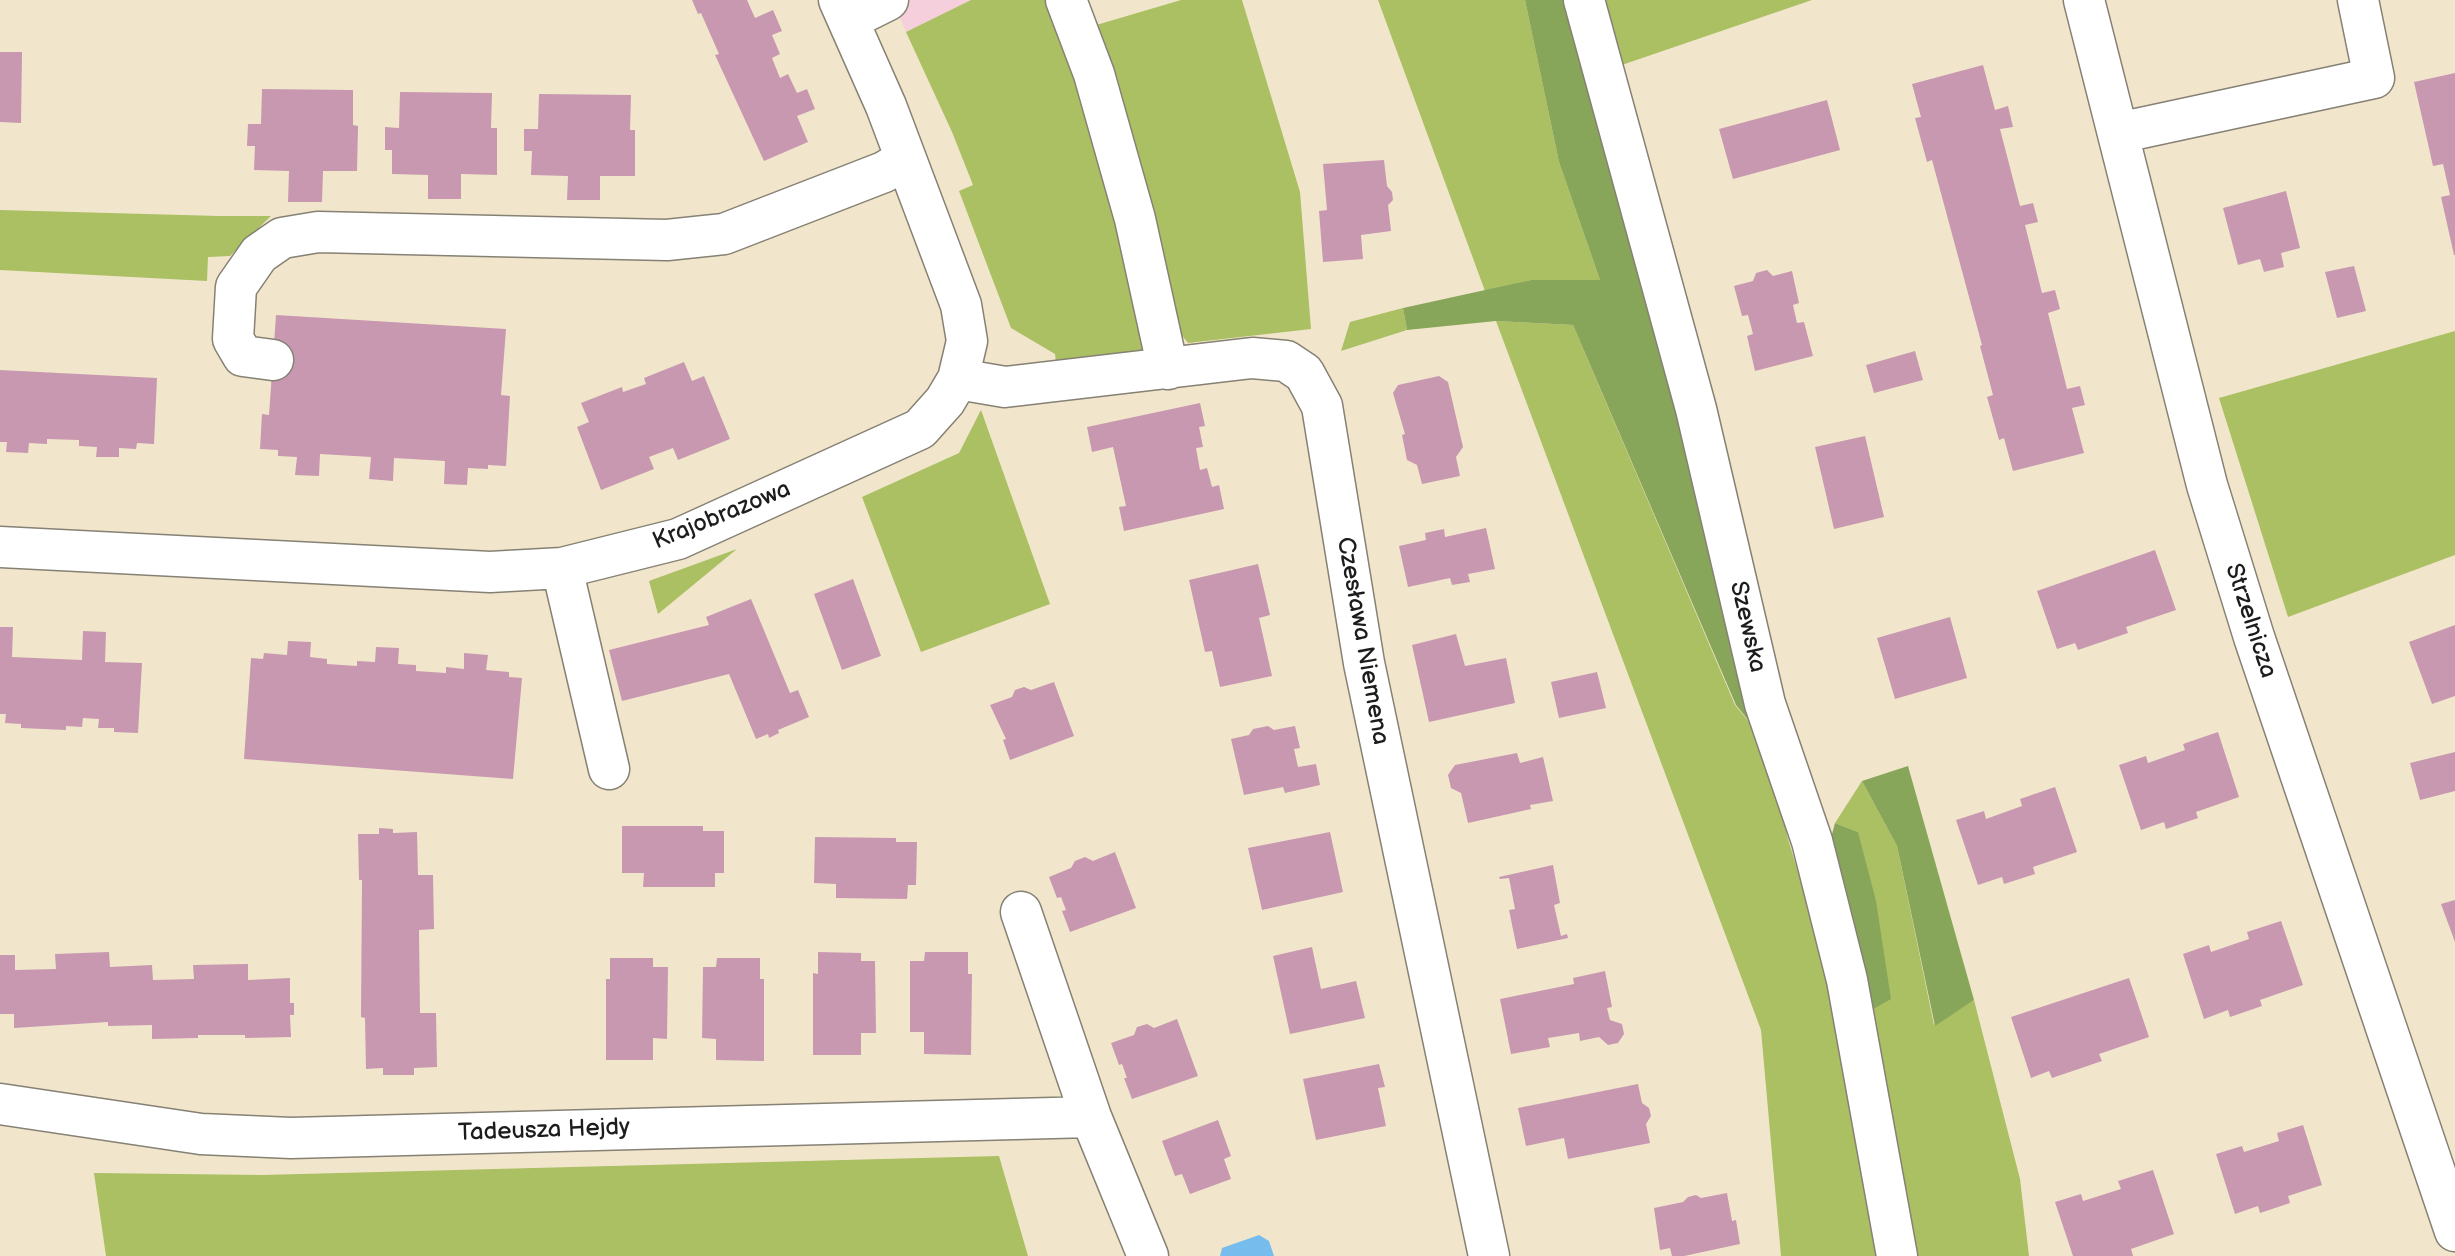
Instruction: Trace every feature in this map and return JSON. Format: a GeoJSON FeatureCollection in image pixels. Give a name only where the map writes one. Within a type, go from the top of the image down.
{"type":"FeatureCollection","features":[{"type":"Feature","properties":{"kind":"street"},"geometry":{"type":"LineString","coordinates":[[844,10],[888,0]]}},
{"type":"Feature","properties":{"kind":"street"},"geometry":{"type":"LineString","coordinates":[[1066,0],[1094,74],[1131,204],[1168,369]]}},
{"type":"Feature","properties":{"kind":"street","name":"Szewska"},"geometry":{"type":"LineString","coordinates":[[1584,0],[1696,409],[1765,704],[1812,841],[1847,980],[1897,1256]]}},
{"type":"Feature","properties":{"kind":"street","name":"Strzelnicza"},"geometry":{"type":"LineString","coordinates":[[2084,0],[2221,530],[2254,637],[2455,1231]]}},
{"type":"Feature","properties":{"kind":"street"},"geometry":{"type":"LineString","coordinates":[[2118,133],[2374,78],[2358,0]]}},
{"type":"Feature","properties":{"kind":"street","name":"Krajobrazowa"},"geometry":{"type":"LineString","coordinates":[[0,547],[490,572],[562,568],[678,539],[920,429],[945,401],[958,379],[967,341],[961,305],[906,159],[844,10]]}},
{"type":"Feature","properties":{"kind":"street"},"geometry":{"type":"LineString","coordinates":[[273,360],[243,356],[233,339],[236,287],[259,254],[282,238],[318,232],[667,240],[724,234],[884,172],[906,159]]}},
{"type":"Feature","properties":{"kind":"street","name":"Czesława Niemena"},"geometry":{"type":"LineString","coordinates":[[958,379],[1005,387],[1252,358],[1286,361],[1304,373],[1322,406],[1364,663],[1489,1256]]}},
{"type":"Feature","properties":{"kind":"street"},"geometry":{"type":"LineString","coordinates":[[562,568],[609,769]]}},
{"type":"Feature","properties":{"kind":"street"},"geometry":{"type":"LineString","coordinates":[[1021,912],[1091,1117],[1148,1256]]}},
{"type":"Feature","properties":{"kind":"street","name":"Tadeusza Hejdy"},"geometry":{"type":"LineString","coordinates":[[0,1104],[201,1134],[291,1138],[1091,1117]]}},
{"type":"Feature","properties":{"kind":"shaded area"},"geometry":{"type":"Polygon","coordinates":[[[892,0],[971,0],[906,32],[892,0]]]}},
{"type":"Feature","properties":{"kind":"green space"},"geometry":{"type":"Polygon","coordinates":[[[971,0],[1058,0],[1155,350],[1056,362],[1055,354],[1011,328],[959,191],[973,185],[906,32],[971,0]]]}},
{"type":"Feature","properties":{"kind":"green space"},"geometry":{"type":"Polygon","coordinates":[[[1181,0],[1242,0],[1300,192],[1311,329],[1188,343],[1172,323],[1093,26],[1181,0]]]}},
{"type":"Feature","properties":{"kind":"green space"},"geometry":{"type":"Polygon","coordinates":[[[1378,0],[1525,0],[1559,162],[1600,280],[1531,280],[1485,291],[1378,0]]]}},
{"type":"Feature","properties":{"kind":"green space"},"geometry":{"type":"Polygon","coordinates":[[[1525,0],[1575,0],[1765,741],[1736,705],[1573,325],[1496,321],[1407,330],[1403,308],[1531,280],[1600,280],[1559,162],[1525,0]]]}},
{"type":"Feature","properties":{"kind":"green space"},"geometry":{"type":"Polygon","coordinates":[[[1593,0],[1812,0],[1613,68],[1593,0]]]}},
{"type":"Feature","properties":{"kind":"green space"},"geometry":{"type":"Polygon","coordinates":[[[0,210],[271,216],[230,256],[208,257],[207,281],[0,270],[0,210]]]}},
{"type":"Feature","properties":{"kind":"green space"},"geometry":{"type":"Polygon","coordinates":[[[1403,308],[1407,330],[1341,351],[1350,322],[1403,308]]]}},
{"type":"Feature","properties":{"kind":"green space"},"geometry":{"type":"Polygon","coordinates":[[[1496,321],[1573,325],[1735,705],[1765,741],[1838,1022],[1886,1256],[1781,1256],[1761,1030],[1496,321]]]}},
{"type":"Feature","properties":{"kind":"green space"},"geometry":{"type":"Polygon","coordinates":[[[2455,331],[2455,555],[2288,617],[2219,398],[2455,331]]]}},
{"type":"Feature","properties":{"kind":"green space"},"geometry":{"type":"Polygon","coordinates":[[[981,410],[1050,604],[921,652],[862,497],[959,453],[981,410]]]}},
{"type":"Feature","properties":{"kind":"green space"},"geometry":{"type":"Polygon","coordinates":[[[737,549],[726,558],[658,614],[649,581],[737,549]]]}},
{"type":"Feature","properties":{"kind":"green space"},"geometry":{"type":"Polygon","coordinates":[[[1908,766],[1974,1000],[1935,1026],[1897,846],[1862,781],[1908,766]]]}},
{"type":"Feature","properties":{"kind":"green space"},"geometry":{"type":"Polygon","coordinates":[[[1862,781],[1897,846],[1934,1025],[1974,1000],[2020,1179],[2029,1256],[1907,1256],[1868,1012],[1858,832],[1835,823],[1862,781]]]}},
{"type":"Feature","properties":{"kind":"green space"},"geometry":{"type":"Polygon","coordinates":[[[1835,823],[1858,832],[1876,901],[1891,999],[1868,1012],[1828,849],[1835,823]]]}},
{"type":"Feature","properties":{"kind":"green space"},"geometry":{"type":"Polygon","coordinates":[[[999,1156],[1028,1256],[106,1256],[94,1173],[262,1175],[999,1156]]]}},
{"type":"Feature","properties":{"kind":"water"},"geometry":{"type":"Polygon","coordinates":[[[1259,1235],[1269,1241],[1274,1256],[1220,1256],[1222,1248],[1259,1235]]]}},
{"type":"Feature","properties":{"kind":"building"},"geometry":{"type":"Polygon","coordinates":[[[692,0],[747,0],[755,18],[773,10],[782,31],[772,35],[780,54],[772,58],[780,78],[788,74],[797,93],[807,89],[815,109],[797,116],[808,142],[764,161],[715,55],[719,54],[701,13],[698,14],[692,0]]]}},
{"type":"Feature","properties":{"kind":"building"},"geometry":{"type":"Polygon","coordinates":[[[0,52],[22,52],[21,123],[0,122],[0,52]]]}},
{"type":"Feature","properties":{"kind":"building"},"geometry":{"type":"Polygon","coordinates":[[[1983,65],[1995,110],[2008,106],[2013,127],[2000,129],[2020,206],[2033,203],[2038,222],[2025,225],[2042,293],[2055,290],[2060,309],[2048,313],[2067,389],[2080,386],[2085,405],[2072,408],[2084,453],[2013,471],[2004,438],[1999,440],[1987,397],[1993,395],[1982,345],[1932,160],[1927,162],[1915,118],[1921,117],[1912,84],[1983,65]]]}},
{"type":"Feature","properties":{"kind":"building"},"geometry":{"type":"Polygon","coordinates":[[[2455,73],[2454,255],[2441,197],[2450,195],[2443,164],[2433,166],[2414,82],[2455,73]]]}},
{"type":"Feature","properties":{"kind":"building"},"geometry":{"type":"Polygon","coordinates":[[[262,89],[353,90],[353,125],[358,126],[357,171],[323,171],[322,202],[288,202],[289,171],[254,170],[255,146],[247,146],[248,124],[261,124],[262,89]]]}},
{"type":"Feature","properties":{"kind":"building"},"geometry":{"type":"Polygon","coordinates":[[[400,92],[492,93],[491,128],[497,128],[497,175],[461,174],[461,199],[428,199],[428,175],[392,174],[392,150],[385,150],[385,127],[399,128],[400,92]]]}},
{"type":"Feature","properties":{"kind":"building"},"geometry":{"type":"Polygon","coordinates":[[[539,94],[631,95],[630,130],[635,130],[635,176],[600,176],[600,200],[567,200],[568,176],[531,175],[532,151],[524,151],[524,129],[538,129],[539,94]]]}},
{"type":"Feature","properties":{"kind":"building"},"geometry":{"type":"Polygon","coordinates":[[[1827,100],[1840,150],[1733,179],[1719,129],[1827,100]]]}},
{"type":"Feature","properties":{"kind":"building"},"geometry":{"type":"Polygon","coordinates":[[[1384,160],[1387,186],[1393,200],[1388,205],[1391,231],[1361,235],[1363,259],[1323,262],[1319,211],[1327,210],[1323,164],[1384,160]]]}},
{"type":"Feature","properties":{"kind":"building"},"geometry":{"type":"Polygon","coordinates":[[[2286,191],[2300,248],[2281,253],[2284,267],[2264,272],[2260,259],[2238,265],[2223,208],[2286,191]]]}},
{"type":"Feature","properties":{"kind":"building"},"geometry":{"type":"Polygon","coordinates":[[[2354,266],[2366,311],[2337,318],[2325,272],[2354,266]]]}},
{"type":"Feature","properties":{"kind":"building"},"geometry":{"type":"Polygon","coordinates":[[[1767,270],[1773,276],[1792,271],[1799,303],[1793,305],[1797,323],[1804,322],[1813,356],[1755,371],[1747,336],[1753,334],[1748,315],[1742,316],[1734,286],[1753,281],[1756,273],[1767,270]]]}},
{"type":"Feature","properties":{"kind":"building"},"geometry":{"type":"Polygon","coordinates":[[[276,315],[506,329],[501,395],[510,396],[506,466],[468,468],[467,485],[444,484],[445,461],[394,458],[393,481],[369,479],[371,457],[320,454],[319,476],[295,475],[297,457],[278,456],[278,450],[260,449],[262,414],[269,415],[276,315]]]}},
{"type":"Feature","properties":{"kind":"building"},"geometry":{"type":"Polygon","coordinates":[[[1915,351],[1923,380],[1874,393],[1866,365],[1915,351]]]}},
{"type":"Feature","properties":{"kind":"building"},"geometry":{"type":"Polygon","coordinates":[[[684,362],[692,381],[704,376],[730,439],[678,460],[673,448],[649,457],[654,469],[601,490],[577,427],[589,422],[581,403],[622,387],[623,392],[646,384],[644,378],[684,362]]]}},
{"type":"Feature","properties":{"kind":"building"},"geometry":{"type":"Polygon","coordinates":[[[0,370],[157,378],[154,444],[137,443],[136,449],[119,448],[119,457],[96,457],[97,447],[79,446],[79,440],[47,439],[47,444],[29,443],[28,453],[6,452],[7,442],[0,442],[0,370]]]}},
{"type":"Feature","properties":{"kind":"building"},"geometry":{"type":"Polygon","coordinates":[[[1439,376],[1448,382],[1463,447],[1456,457],[1460,476],[1422,484],[1417,465],[1407,460],[1402,435],[1405,434],[1393,393],[1398,385],[1439,376]]]}},
{"type":"Feature","properties":{"kind":"building"},"geometry":{"type":"Polygon","coordinates":[[[1200,403],[1205,426],[1199,427],[1203,447],[1196,448],[1200,470],[1207,468],[1212,487],[1219,485],[1224,509],[1124,531],[1119,507],[1126,506],[1113,447],[1092,452],[1087,427],[1200,403]]]}},
{"type":"Feature","properties":{"kind":"building"},"geometry":{"type":"Polygon","coordinates":[[[1865,436],[1884,517],[1834,529],[1815,447],[1865,436]]]}},
{"type":"Feature","properties":{"kind":"building"},"geometry":{"type":"Polygon","coordinates":[[[1486,528],[1495,569],[1468,574],[1470,582],[1452,585],[1450,578],[1408,587],[1399,546],[1426,540],[1425,533],[1444,529],[1445,537],[1486,528]]]}},
{"type":"Feature","properties":{"kind":"building"},"geometry":{"type":"Polygon","coordinates":[[[2155,550],[2176,610],[2126,627],[2128,633],[2078,650],[2075,643],[2057,649],[2037,591],[2155,550]]]}},
{"type":"Feature","properties":{"kind":"building"},"geometry":{"type":"Polygon","coordinates":[[[1258,564],[1270,615],[1259,618],[1272,676],[1220,687],[1212,651],[1205,652],[1189,580],[1258,564]]]}},
{"type":"Feature","properties":{"kind":"building"},"geometry":{"type":"Polygon","coordinates":[[[853,579],[881,656],[842,670],[814,594],[853,579]]]}},
{"type":"Feature","properties":{"kind":"building"},"geometry":{"type":"Polygon","coordinates":[[[751,599],[790,693],[798,690],[809,717],[778,730],[779,733],[769,738],[768,734],[756,739],[729,674],[622,701],[609,650],[709,625],[706,617],[751,599]]]}},
{"type":"Feature","properties":{"kind":"building"},"geometry":{"type":"Polygon","coordinates":[[[1950,617],[1967,678],[1895,699],[1877,638],[1950,617]]]}},
{"type":"Feature","properties":{"kind":"building"},"geometry":{"type":"Polygon","coordinates":[[[2455,625],[2455,696],[2432,704],[2409,642],[2455,625]]]}},
{"type":"Feature","properties":{"kind":"building"},"geometry":{"type":"Polygon","coordinates":[[[0,627],[13,627],[12,657],[82,660],[83,631],[106,632],[105,662],[142,663],[138,733],[98,728],[99,719],[83,718],[82,727],[66,726],[66,730],[21,728],[21,724],[5,723],[6,714],[0,714],[0,627]]]}},
{"type":"Feature","properties":{"kind":"building"},"geometry":{"type":"Polygon","coordinates":[[[1456,634],[1465,666],[1506,658],[1515,703],[1429,722],[1412,645],[1456,634]]]}},
{"type":"Feature","properties":{"kind":"building"},"geometry":{"type":"Polygon","coordinates":[[[288,641],[311,642],[310,657],[327,659],[327,664],[357,666],[357,661],[375,662],[376,647],[399,648],[398,664],[416,665],[416,671],[446,673],[446,667],[464,669],[464,653],[488,655],[486,670],[509,672],[509,677],[522,678],[513,779],[244,759],[251,658],[263,659],[264,653],[287,655],[288,641]]]}},
{"type":"Feature","properties":{"kind":"building"},"geometry":{"type":"Polygon","coordinates":[[[1597,672],[1606,708],[1559,718],[1551,682],[1597,672]]]}},
{"type":"Feature","properties":{"kind":"building"},"geometry":{"type":"Polygon","coordinates":[[[1054,682],[1074,736],[1010,760],[1003,740],[1006,739],[990,705],[1012,697],[1015,690],[1024,687],[1031,690],[1054,682]]]}},
{"type":"Feature","properties":{"kind":"building"},"geometry":{"type":"Polygon","coordinates":[[[1268,726],[1274,730],[1295,726],[1300,748],[1294,749],[1298,767],[1316,764],[1320,785],[1285,793],[1283,787],[1244,795],[1231,739],[1268,726]]]}},
{"type":"Feature","properties":{"kind":"building"},"geometry":{"type":"Polygon","coordinates":[[[2218,732],[2239,797],[2196,812],[2198,818],[2166,829],[2164,822],[2141,830],[2119,765],[2146,756],[2148,763],[2185,750],[2183,744],[2218,732]]]}},
{"type":"Feature","properties":{"kind":"building"},"geometry":{"type":"Polygon","coordinates":[[[2455,752],[2455,791],[2420,800],[2410,763],[2455,752]]]}},
{"type":"Feature","properties":{"kind":"building"},"geometry":{"type":"Polygon","coordinates":[[[1517,753],[1520,763],[1543,757],[1553,801],[1468,823],[1461,793],[1451,788],[1448,775],[1455,765],[1517,753]]]}},
{"type":"Feature","properties":{"kind":"building"},"geometry":{"type":"Polygon","coordinates":[[[2055,787],[2077,852],[2033,867],[2035,874],[2004,884],[2002,877],[1978,885],[1956,820],[1984,811],[1986,819],[2022,806],[2020,799],[2055,787]]]}},
{"type":"Feature","properties":{"kind":"building"},"geometry":{"type":"Polygon","coordinates":[[[622,826],[703,826],[703,831],[724,831],[724,873],[715,873],[715,887],[643,887],[644,873],[622,873],[622,826]]]}},
{"type":"Feature","properties":{"kind":"building"},"geometry":{"type":"Polygon","coordinates":[[[379,828],[393,829],[393,833],[417,832],[418,875],[433,875],[434,929],[419,930],[420,1013],[436,1013],[437,1067],[414,1068],[414,1075],[383,1075],[383,1068],[366,1069],[365,1018],[361,1017],[362,880],[359,880],[358,834],[379,834],[379,828]]]}},
{"type":"Feature","properties":{"kind":"building"},"geometry":{"type":"Polygon","coordinates":[[[1330,832],[1343,892],[1262,910],[1248,848],[1330,832]]]}},
{"type":"Feature","properties":{"kind":"building"},"geometry":{"type":"Polygon","coordinates":[[[815,837],[896,838],[896,842],[917,842],[916,885],[908,885],[907,899],[836,898],[836,884],[814,883],[815,837]]]}},
{"type":"Feature","properties":{"kind":"building"},"geometry":{"type":"Polygon","coordinates":[[[1115,852],[1136,908],[1070,932],[1062,911],[1066,910],[1061,897],[1057,898],[1049,877],[1071,868],[1075,861],[1085,857],[1093,861],[1115,852]]]}},
{"type":"Feature","properties":{"kind":"building"},"geometry":{"type":"Polygon","coordinates":[[[1553,865],[1560,903],[1554,905],[1561,936],[1567,934],[1568,938],[1517,949],[1509,910],[1515,909],[1509,878],[1499,877],[1553,865]]]}},
{"type":"Feature","properties":{"kind":"building"},"geometry":{"type":"Polygon","coordinates":[[[2455,900],[2455,942],[2441,904],[2455,900]]]}},
{"type":"Feature","properties":{"kind":"building"},"geometry":{"type":"Polygon","coordinates":[[[2281,921],[2303,985],[2260,1000],[2262,1006],[2230,1017],[2228,1010],[2204,1019],[2183,954],[2209,945],[2211,952],[2249,939],[2247,932],[2281,921]]]}},
{"type":"Feature","properties":{"kind":"building"},"geometry":{"type":"Polygon","coordinates":[[[1312,947],[1321,989],[1356,981],[1365,1018],[1290,1034],[1273,956],[1312,947]]]}},
{"type":"Feature","properties":{"kind":"building"},"geometry":{"type":"Polygon","coordinates":[[[109,952],[110,967],[152,965],[153,980],[194,979],[193,965],[248,964],[248,980],[290,978],[290,1003],[294,1003],[294,1015],[290,1015],[291,1037],[198,1035],[198,1038],[152,1039],[152,1025],[108,1026],[108,1022],[14,1028],[14,1014],[0,1014],[0,955],[15,955],[15,970],[56,969],[55,954],[109,952]]]}},
{"type":"Feature","properties":{"kind":"building"},"geometry":{"type":"Polygon","coordinates":[[[818,952],[861,953],[861,961],[875,961],[876,1033],[861,1033],[861,1055],[813,1055],[813,973],[818,974],[818,952]]]}},
{"type":"Feature","properties":{"kind":"building"},"geometry":{"type":"Polygon","coordinates":[[[925,952],[968,952],[968,974],[972,974],[971,1055],[924,1054],[924,1032],[910,1032],[910,961],[924,961],[925,952]]]}},
{"type":"Feature","properties":{"kind":"building"},"geometry":{"type":"Polygon","coordinates":[[[610,958],[653,958],[653,967],[668,967],[667,1039],[653,1038],[653,1060],[606,1060],[606,979],[610,979],[610,958]]]}},
{"type":"Feature","properties":{"kind":"building"},"geometry":{"type":"Polygon","coordinates":[[[717,958],[760,958],[760,979],[764,979],[764,1061],[716,1060],[716,1039],[702,1038],[703,967],[716,967],[717,958]]]}},
{"type":"Feature","properties":{"kind":"building"},"geometry":{"type":"Polygon","coordinates":[[[1605,971],[1612,1007],[1607,1008],[1610,1020],[1622,1024],[1624,1034],[1618,1043],[1608,1045],[1599,1037],[1580,1041],[1579,1033],[1548,1038],[1550,1047],[1511,1054],[1500,999],[1574,984],[1573,978],[1605,971]]]}},
{"type":"Feature","properties":{"kind":"building"},"geometry":{"type":"Polygon","coordinates":[[[2129,978],[2149,1037],[2099,1054],[2102,1061],[2052,1078],[2049,1071],[2031,1078],[2011,1017],[2129,978]]]}},
{"type":"Feature","properties":{"kind":"building"},"geometry":{"type":"Polygon","coordinates":[[[1177,1019],[1198,1076],[1132,1099],[1122,1064],[1119,1065],[1111,1043],[1134,1035],[1137,1027],[1147,1024],[1154,1028],[1177,1019]]]}},
{"type":"Feature","properties":{"kind":"building"},"geometry":{"type":"Polygon","coordinates":[[[1379,1064],[1385,1087],[1378,1088],[1386,1126],[1316,1140],[1303,1079],[1379,1064]]]}},
{"type":"Feature","properties":{"kind":"building"},"geometry":{"type":"Polygon","coordinates":[[[1638,1084],[1642,1103],[1649,1108],[1651,1116],[1646,1124],[1650,1143],[1568,1159],[1564,1138],[1526,1146],[1518,1108],[1638,1084]]]}},
{"type":"Feature","properties":{"kind":"building"},"geometry":{"type":"Polygon","coordinates":[[[1218,1120],[1231,1156],[1224,1159],[1231,1179],[1190,1194],[1182,1174],[1175,1176],[1162,1141],[1218,1120]]]}},
{"type":"Feature","properties":{"kind":"building"},"geometry":{"type":"Polygon","coordinates":[[[2303,1125],[2322,1185],[2288,1196],[2290,1203],[2260,1213],[2258,1206],[2235,1214],[2216,1154],[2242,1146],[2244,1152],[2279,1141],[2277,1133],[2303,1125]]]}},
{"type":"Feature","properties":{"kind":"building"},"geometry":{"type":"Polygon","coordinates":[[[2153,1170],[2174,1234],[2131,1249],[2133,1256],[2073,1256],[2055,1202],[2081,1194],[2083,1201],[2121,1189],[2118,1181],[2153,1170]]]}},
{"type":"Feature","properties":{"kind":"building"},"geometry":{"type":"Polygon","coordinates":[[[1727,1193],[1740,1244],[1684,1256],[1672,1256],[1670,1248],[1660,1250],[1654,1208],[1683,1202],[1696,1195],[1701,1198],[1727,1193]]]}}]}
